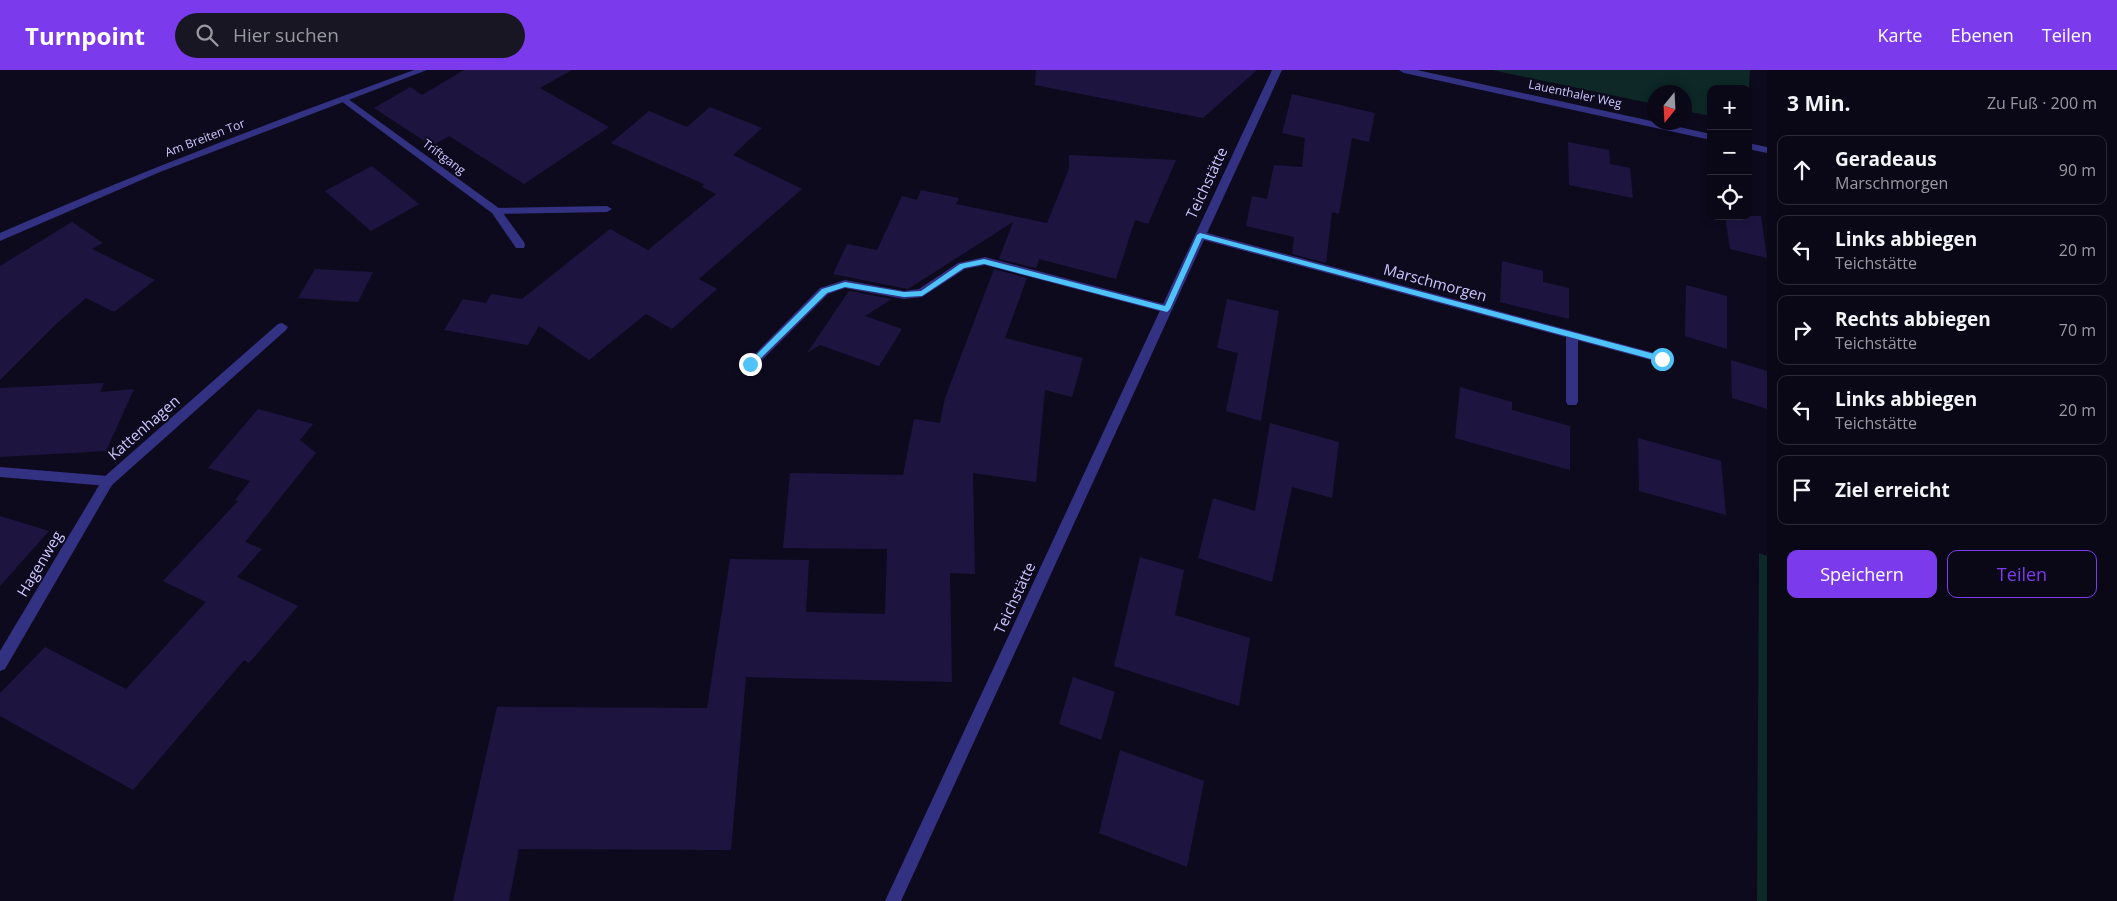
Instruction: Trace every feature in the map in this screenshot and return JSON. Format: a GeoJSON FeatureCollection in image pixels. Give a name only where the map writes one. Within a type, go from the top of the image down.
{"type":"FeatureCollection","features":[{"type":"Feature","properties":{"kind":"street","name":"Am Breiten Tor"},"geometry":{"type":"LineString","coordinates":[[0,237],[70,205],[133,180],[422,70]]}},
{"type":"Feature","properties":{"kind":"street","name":"Teichstätte"},"geometry":{"type":"LineString","coordinates":[[893,901],[1277,70]]}},
{"type":"Feature","properties":{"kind":"street","name":"Lauenthaler Weg"},"geometry":{"type":"LineString","coordinates":[[1404,70],[1707,136]]}},
{"type":"Feature","properties":{"kind":"street","name":"Triftgang"},"geometry":{"type":"LineString","coordinates":[[344,99],[496,211],[520,245]]}},
{"type":"Feature","properties":{"kind":"street"},"geometry":{"type":"LineString","coordinates":[[1752,147],[1767,150]]}},
{"type":"Feature","properties":{"kind":"street"},"geometry":{"type":"LineString","coordinates":[[496,211],[607,209]]}},
{"type":"Feature","properties":{"kind":"street","name":"Marschmorgen"},"geometry":{"type":"LineString","coordinates":[[1200,235],[1662,359]]}},
{"type":"Feature","properties":{"kind":"street"},"geometry":{"type":"LineString","coordinates":[[750,364],[824,291],[845,284],[904,295],[922,293],[962,266],[984,261],[1167,309]]}},
{"type":"Feature","properties":{"kind":"street","name":"Kattenhagen"},"geometry":{"type":"LineString","coordinates":[[0,472],[108,481],[282,327]]}},
{"type":"Feature","properties":{"kind":"street"},"geometry":{"type":"LineString","coordinates":[[1572,335],[1572,402]]}},
{"type":"Feature","properties":{"kind":"street","name":"Hagenweg"},"geometry":{"type":"LineString","coordinates":[[0,664],[108,481]]}},
{"type":"Feature","properties":{"kind":"green space"},"geometry":{"type":"Polygon","coordinates":[[[1492,70],[1750,70],[1749,85],[1707,85],[1707,115],[1692,112],[1692,85],[1647,85],[1647,103],[1492,70]]]}},
{"type":"Feature","properties":{"kind":"green space"},"geometry":{"type":"Polygon","coordinates":[[[1759,553],[1767,556],[1767,901],[1757,901],[1759,553]]]}},
{"type":"Feature","properties":{"kind":"building"},"geometry":{"type":"Polygon","coordinates":[[[464,70],[572,70],[540,88],[609,127],[524,184],[449,136],[432,146],[374,108],[410,87],[422,95],[464,70]]]}},
{"type":"Feature","properties":{"kind":"building"},"geometry":{"type":"Polygon","coordinates":[[[1036,70],[1257,70],[1203,118],[1035,85],[1036,70]]]}},
{"type":"Feature","properties":{"kind":"building"},"geometry":{"type":"Polygon","coordinates":[[[1292,94],[1375,113],[1369,142],[1352,138],[1339,214],[1332,212],[1326,263],[1292,254],[1294,237],[1246,226],[1252,196],[1267,199],[1274,165],[1302,167],[1305,138],[1282,133],[1292,94]]]}},
{"type":"Feature","properties":{"kind":"building"},"geometry":{"type":"Polygon","coordinates":[[[710,107],[762,128],[733,155],[802,189],[699,279],[717,289],[672,329],[646,314],[589,360],[539,326],[528,345],[444,330],[463,299],[486,303],[491,294],[522,299],[610,229],[648,250],[716,194],[702,187],[704,184],[611,143],[649,111],[687,127],[710,107]]]}},
{"type":"Feature","properties":{"kind":"building"},"geometry":{"type":"Polygon","coordinates":[[[1568,142],[1609,150],[1610,164],[1630,168],[1633,198],[1569,185],[1568,142]]]}},
{"type":"Feature","properties":{"kind":"building"},"geometry":{"type":"Polygon","coordinates":[[[1069,155],[1176,160],[1148,224],[1135,220],[1116,279],[1039,259],[1036,268],[999,259],[1013,222],[908,289],[833,274],[847,244],[877,250],[902,196],[917,200],[921,190],[959,198],[956,204],[1047,223],[1069,169],[1069,155]]]}},
{"type":"Feature","properties":{"kind":"building"},"geometry":{"type":"Polygon","coordinates":[[[372,166],[419,204],[371,231],[325,191],[372,166]]]}},
{"type":"Feature","properties":{"kind":"building"},"geometry":{"type":"Polygon","coordinates":[[[1752,216],[1761,216],[1767,258],[1730,249],[1726,220],[1752,220],[1752,216]]]}},
{"type":"Feature","properties":{"kind":"building"},"geometry":{"type":"Polygon","coordinates":[[[72,222],[103,243],[92,249],[155,280],[114,312],[86,298],[55,325],[0,380],[0,266],[72,222]]]}},
{"type":"Feature","properties":{"kind":"building"},"geometry":{"type":"Polygon","coordinates":[[[1502,261],[1543,271],[1543,282],[1569,288],[1569,319],[1500,302],[1502,261]]]}},
{"type":"Feature","properties":{"kind":"building"},"geometry":{"type":"Polygon","coordinates":[[[315,269],[373,272],[358,302],[298,298],[315,269]]]}},
{"type":"Feature","properties":{"kind":"building"},"geometry":{"type":"Polygon","coordinates":[[[994,269],[1027,278],[1005,338],[1083,358],[1072,397],[1045,390],[1036,482],[973,473],[975,574],[950,573],[952,682],[746,677],[731,850],[519,849],[509,901],[453,901],[497,707],[707,708],[730,559],[809,560],[806,612],[885,614],[887,549],[783,548],[790,473],[903,475],[914,419],[940,423],[945,398],[994,269]]]}},
{"type":"Feature","properties":{"kind":"building"},"geometry":{"type":"Polygon","coordinates":[[[1686,285],[1727,296],[1727,349],[1685,336],[1686,285]]]}},
{"type":"Feature","properties":{"kind":"building"},"geometry":{"type":"Polygon","coordinates":[[[849,291],[892,299],[865,316],[902,329],[879,366],[820,345],[807,353],[849,291]]]}},
{"type":"Feature","properties":{"kind":"building"},"geometry":{"type":"Polygon","coordinates":[[[1227,299],[1279,311],[1261,421],[1226,411],[1238,353],[1217,348],[1227,299]]]}},
{"type":"Feature","properties":{"kind":"building"},"geometry":{"type":"Polygon","coordinates":[[[1731,360],[1767,371],[1767,409],[1732,398],[1731,360]]]}},
{"type":"Feature","properties":{"kind":"building"},"geometry":{"type":"Polygon","coordinates":[[[104,383],[100,392],[134,389],[106,451],[0,457],[0,388],[104,383]]]}},
{"type":"Feature","properties":{"kind":"building"},"geometry":{"type":"Polygon","coordinates":[[[1460,387],[1512,402],[1512,410],[1570,426],[1570,470],[1455,438],[1460,387]]]}},
{"type":"Feature","properties":{"kind":"building"},"geometry":{"type":"Polygon","coordinates":[[[258,409],[313,424],[300,440],[316,453],[245,542],[262,549],[237,577],[298,606],[249,663],[244,660],[133,790],[0,716],[0,693],[45,647],[126,689],[206,602],[163,581],[238,501],[235,500],[250,481],[208,468],[258,409]]]}},
{"type":"Feature","properties":{"kind":"building"},"geometry":{"type":"Polygon","coordinates":[[[1270,423],[1339,442],[1332,498],[1292,487],[1272,582],[1198,558],[1213,498],[1255,511],[1270,423]]]}},
{"type":"Feature","properties":{"kind":"building"},"geometry":{"type":"Polygon","coordinates":[[[1638,438],[1721,461],[1726,515],[1639,491],[1638,438]]]}},
{"type":"Feature","properties":{"kind":"building"},"geometry":{"type":"Polygon","coordinates":[[[0,516],[49,531],[0,586],[0,516]]]}},
{"type":"Feature","properties":{"kind":"building"},"geometry":{"type":"Polygon","coordinates":[[[1140,557],[1184,570],[1175,615],[1250,638],[1239,706],[1114,666],[1140,557]]]}},
{"type":"Feature","properties":{"kind":"building"},"geometry":{"type":"Polygon","coordinates":[[[1073,677],[1115,692],[1101,740],[1059,724],[1073,677]]]}},
{"type":"Feature","properties":{"kind":"building"},"geometry":{"type":"Polygon","coordinates":[[[1120,750],[1204,781],[1187,867],[1099,833],[1120,750]]]}},
{"type":"Feature","properties":{"kind":"route"},"geometry":{"type":"LineString","coordinates":[[750,364],[824,291],[845,284],[904,295],[922,293],[962,266],[984,261],[1167,309],[1200,235],[1662,359]]}}]}
